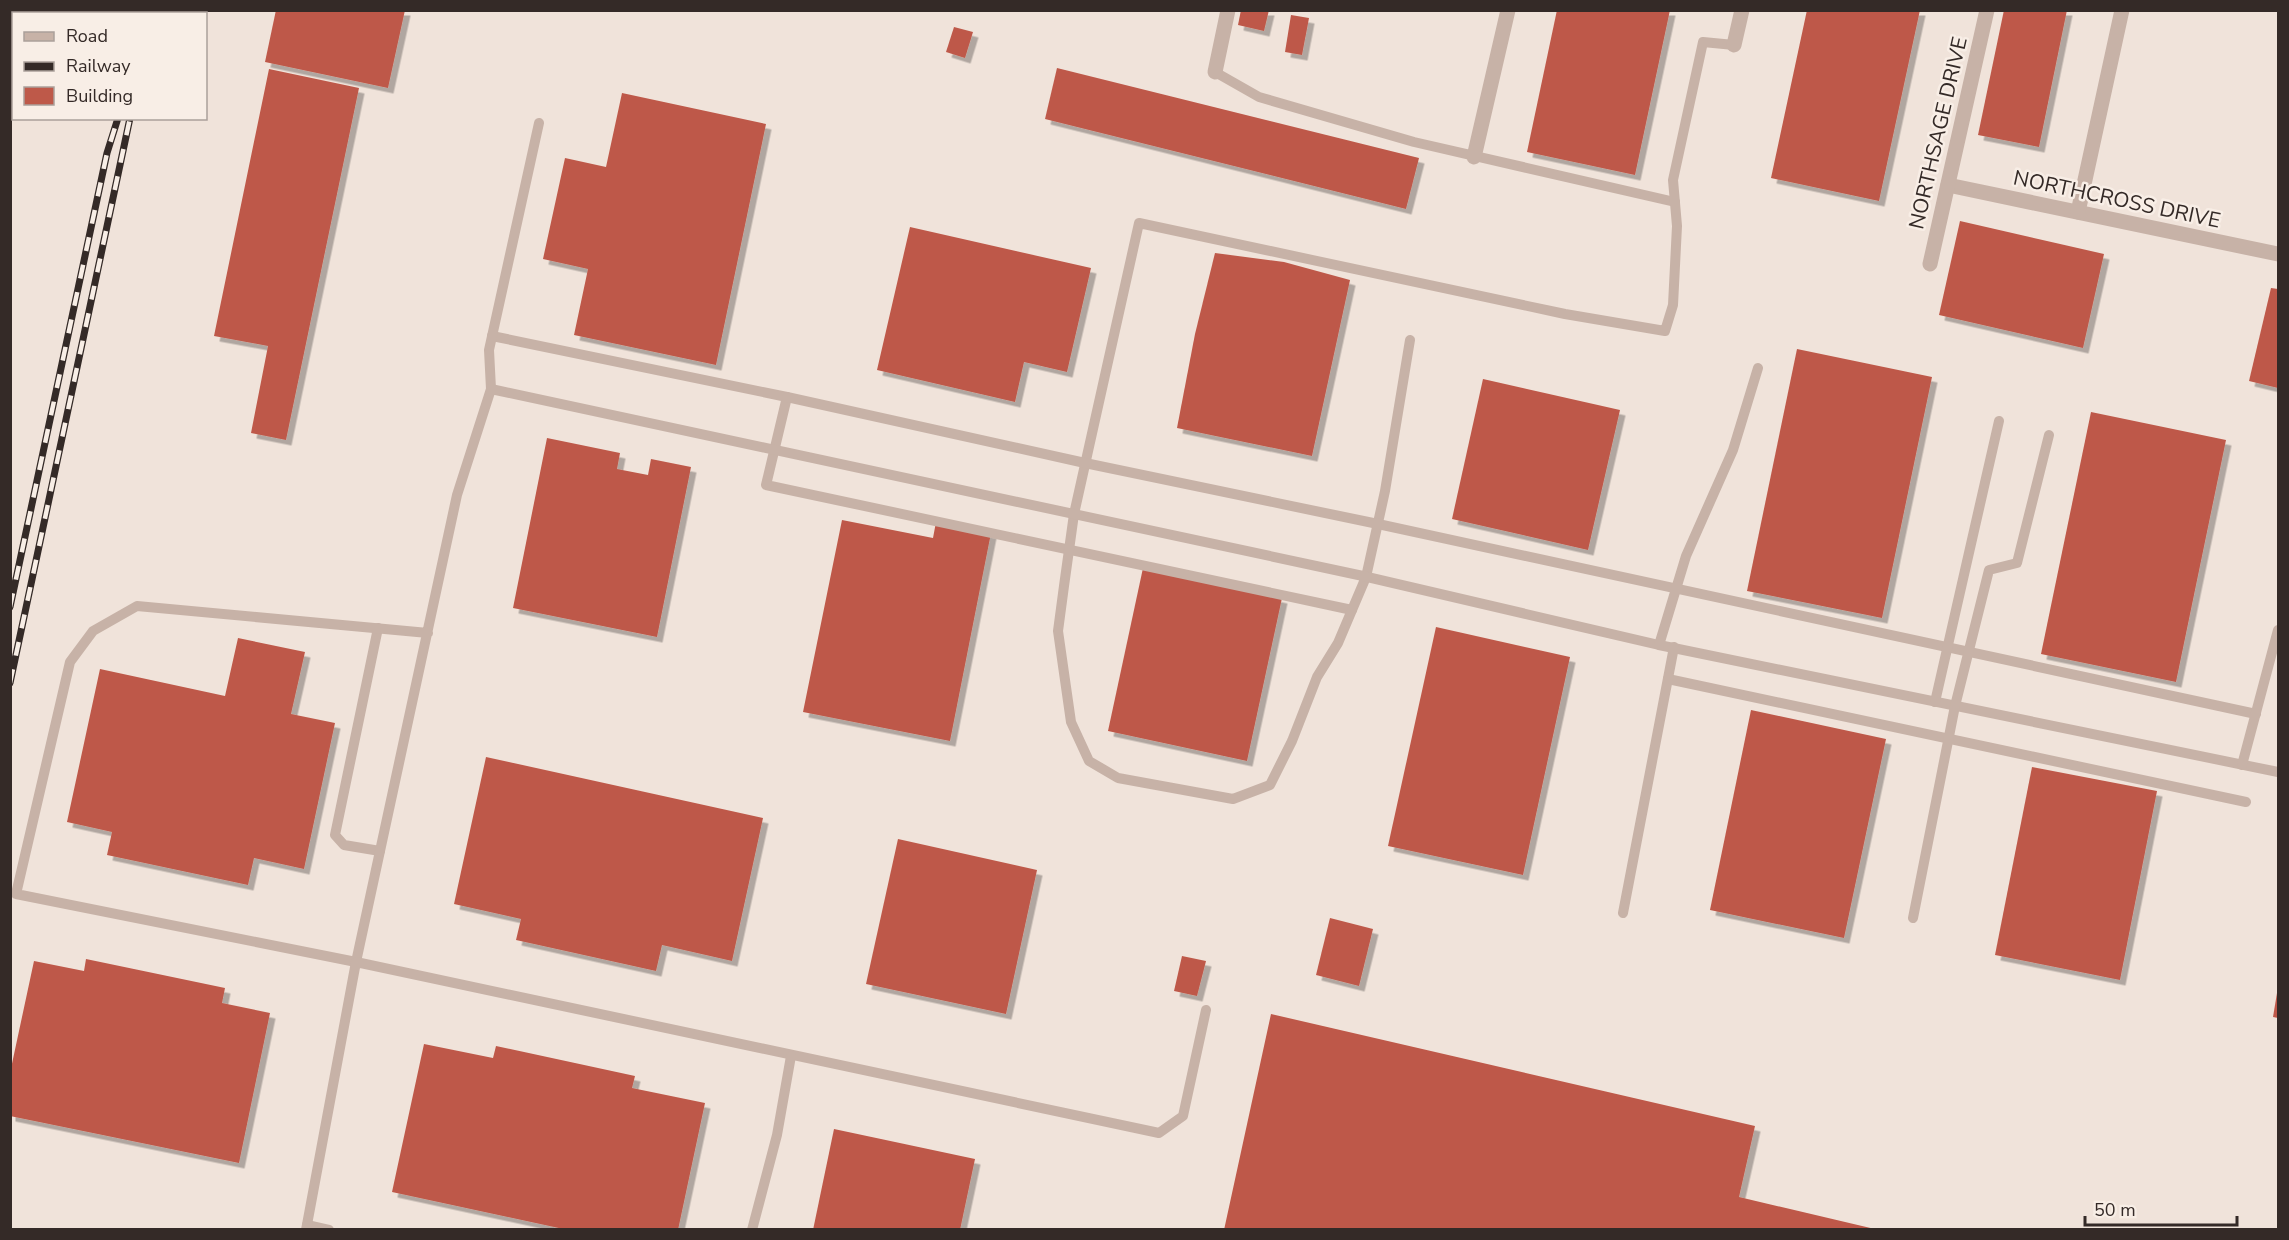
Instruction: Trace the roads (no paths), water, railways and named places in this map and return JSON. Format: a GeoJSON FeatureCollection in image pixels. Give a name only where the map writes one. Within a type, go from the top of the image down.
{"type":"FeatureCollection","features":[{"type":"Feature","properties":{"kind":"street"},"geometry":{"type":"LineString","coordinates":[[1215,72],[1228,10]]}},
{"type":"Feature","properties":{"kind":"street"},"geometry":{"type":"LineString","coordinates":[[1474,157],[1508,10]]}},
{"type":"Feature","properties":{"kind":"street"},"geometry":{"type":"LineString","coordinates":[[1734,45],[1742,10]]}},
{"type":"Feature","properties":{"kind":"street","name":"NORTHSAGE DRIVE"},"geometry":{"type":"LineString","coordinates":[[1930,264],[1987,10]]}},
{"type":"Feature","properties":{"kind":"street"},"geometry":{"type":"LineString","coordinates":[[2078,212],[2122,10]]}},
{"type":"Feature","properties":{"kind":"street","name":"NORTHCROSS DRIVE"},"geometry":{"type":"LineString","coordinates":[[1948,185],[2278,254]]}},
{"type":"Feature","properties":{"kind":"lane"},"geometry":{"type":"LineString","coordinates":[[1410,340],[1378,524],[1366,577],[1338,643],[1317,677],[1292,741],[1270,785],[1233,799],[1118,778],[1089,761],[1071,722],[1058,631],[1074,514],[1140,223],[1565,314],[1665,331],[1673,305],[1677,226],[1673,180],[1703,42],[1734,45]]}},
{"type":"Feature","properties":{"kind":"lane"},"geometry":{"type":"LineString","coordinates":[[1215,72],[1259,97],[1414,142],[1675,202]]}},
{"type":"Feature","properties":{"kind":"lane"},"geometry":{"type":"LineString","coordinates":[[329,1230],[307,1227],[356,962],[457,495],[491,389],[489,350],[539,123]]}},
{"type":"Feature","properties":{"kind":"lane"},"geometry":{"type":"LineString","coordinates":[[492,336],[787,397],[2256,714]]}},
{"type":"Feature","properties":{"kind":"lane"},"geometry":{"type":"LineString","coordinates":[[1659,645],[1686,556],[1733,450],[1758,368]]}},
{"type":"Feature","properties":{"kind":"lane"},"geometry":{"type":"LineString","coordinates":[[491,389],[1366,577],[1659,645],[2278,772]]}},
{"type":"Feature","properties":{"kind":"lane"},"geometry":{"type":"LineString","coordinates":[[787,397],[766,484],[1352,610]]}},
{"type":"Feature","properties":{"kind":"lane"},"geometry":{"type":"LineString","coordinates":[[1935,702],[1999,421]]}},
{"type":"Feature","properties":{"kind":"lane"},"geometry":{"type":"LineString","coordinates":[[1912,918],[1955,706],[1989,570],[2017,563],[2049,435]]}},
{"type":"Feature","properties":{"kind":"lane"},"geometry":{"type":"LineString","coordinates":[[428,633],[137,606],[93,631],[70,662],[16,894],[356,962],[1159,1133],[1183,1116],[1206,1010]]}},
{"type":"Feature","properties":{"kind":"lane"},"geometry":{"type":"LineString","coordinates":[[378,628],[335,836],[344,845],[380,852]]}},
{"type":"Feature","properties":{"kind":"lane"},"geometry":{"type":"LineString","coordinates":[[2242,765],[2278,630]]}},
{"type":"Feature","properties":{"kind":"lane"},"geometry":{"type":"LineString","coordinates":[[1623,913],[1674,647]]}},
{"type":"Feature","properties":{"kind":"lane"},"geometry":{"type":"LineString","coordinates":[[1668,679],[2246,802]]}},
{"type":"Feature","properties":{"kind":"lane"},"geometry":{"type":"LineString","coordinates":[[752,1230],[777,1135],[791,1056]]}},
{"type":"Feature","properties":{"kind":"railway"},"geometry":{"type":"LineString","coordinates":[[10,607],[107,153],[117,120]]}},
{"type":"Feature","properties":{"kind":"railway"},"geometry":{"type":"LineString","coordinates":[[10,683],[130,120]]}}]}
